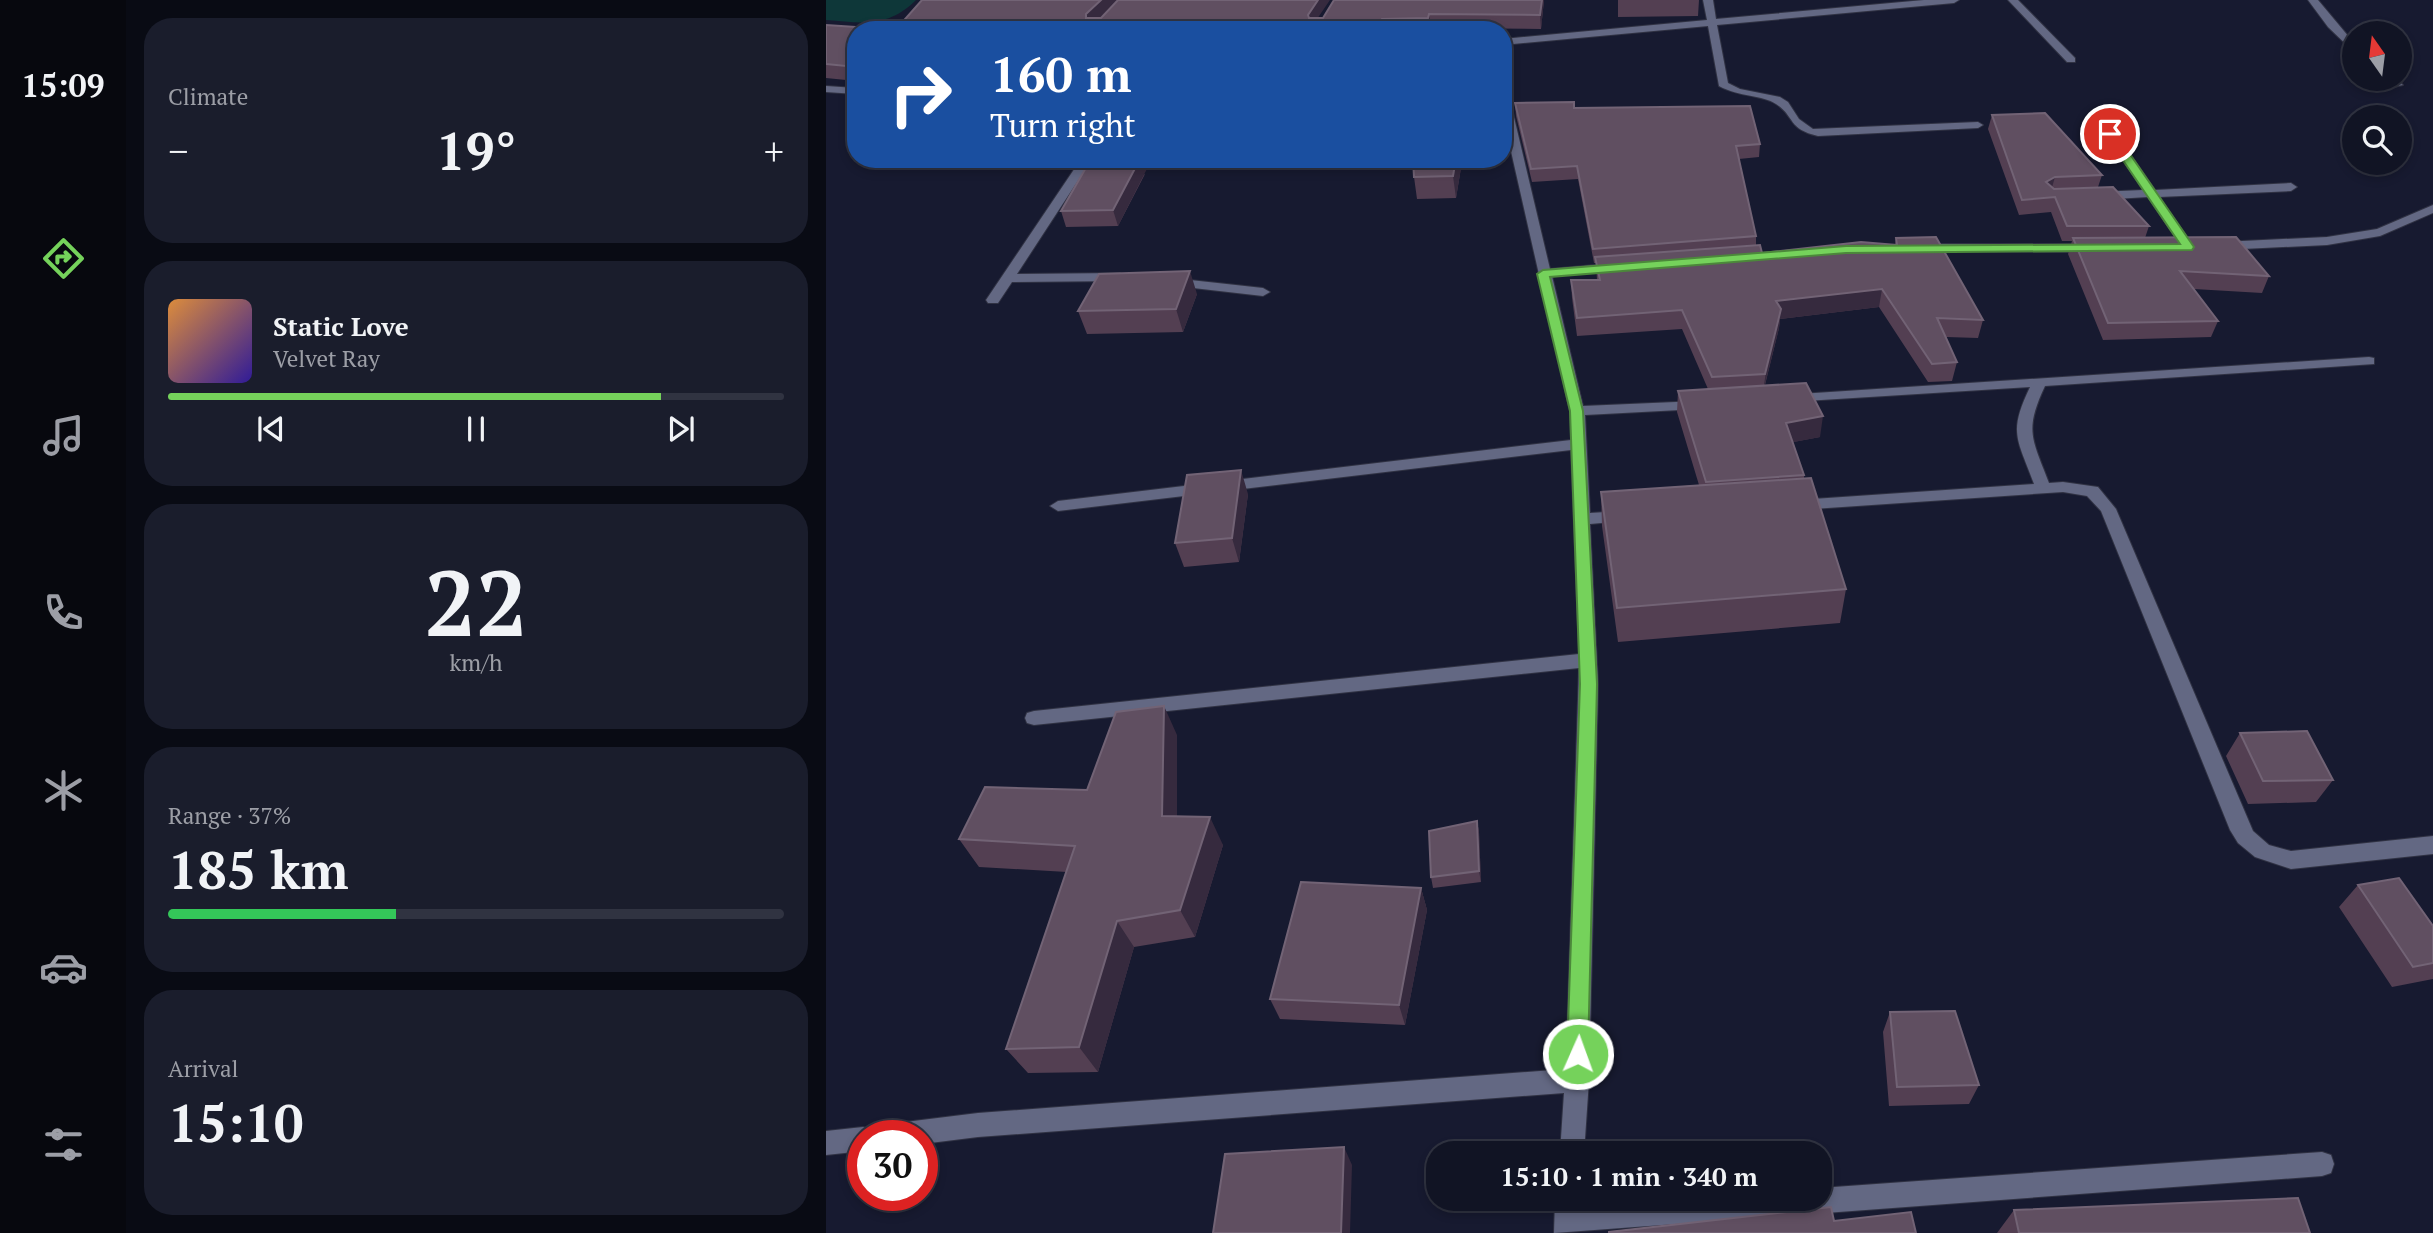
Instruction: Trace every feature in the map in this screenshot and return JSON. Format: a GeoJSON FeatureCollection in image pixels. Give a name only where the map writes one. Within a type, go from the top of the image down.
{"type":"FeatureCollection","features":[{"type":"Feature","properties":{"kind":"street"},"geometry":{"type":"LineString","coordinates":[[1707,0],[1723,84],[1737,93],[1776,99],[1784,104],[1795,121],[1809,131],[1835,133],[1978,125]]}},
{"type":"Feature","properties":{"kind":"street"},"geometry":{"type":"LineString","coordinates":[[1512,41],[1954,0]]}},
{"type":"Feature","properties":{"kind":"street"},"geometry":{"type":"LineString","coordinates":[[2013,0],[2071,60]]}},
{"type":"Feature","properties":{"kind":"street"},"geometry":{"type":"LineString","coordinates":[[2313,0],[2342,37]]}},
{"type":"Feature","properties":{"kind":"street"},"geometry":{"type":"LineString","coordinates":[[826,89],[847,90]]}},
{"type":"Feature","properties":{"kind":"street"},"geometry":{"type":"LineString","coordinates":[[1512,133],[1577,411],[1588,660],[1577,1080],[1573,1141]]}},
{"type":"Feature","properties":{"kind":"street"},"geometry":{"type":"LineString","coordinates":[[2110,134],[2150,193],[2181,247],[2341,239],[2380,232],[2433,209]]}},
{"type":"Feature","properties":{"kind":"street"},"geometry":{"type":"LineString","coordinates":[[993,300],[1081,168]]}},
{"type":"Feature","properties":{"kind":"street"},"geometry":{"type":"LineString","coordinates":[[2088,196],[2291,187]]}},
{"type":"Feature","properties":{"kind":"street"},"geometry":{"type":"LineString","coordinates":[[1906,248],[2106,248]]}},
{"type":"Feature","properties":{"kind":"street"},"geometry":{"type":"LineString","coordinates":[[1543,274],[1626,266]]}},
{"type":"Feature","properties":{"kind":"street"},"geometry":{"type":"LineString","coordinates":[[1008,278],[1128,278]]}},
{"type":"Feature","properties":{"kind":"street"},"geometry":{"type":"LineString","coordinates":[[1155,280],[1263,292]]}},
{"type":"Feature","properties":{"kind":"street"},"geometry":{"type":"LineString","coordinates":[[1777,399],[2369,361]]}},
{"type":"Feature","properties":{"kind":"street"},"geometry":{"type":"LineString","coordinates":[[2040,382],[2025,413],[2023,434],[2044,489]]}},
{"type":"Feature","properties":{"kind":"street"},"geometry":{"type":"LineString","coordinates":[[1577,411],[1709,404]]}},
{"type":"Feature","properties":{"kind":"street"},"geometry":{"type":"LineString","coordinates":[[1058,506],[1578,444]]}},
{"type":"Feature","properties":{"kind":"street"},"geometry":{"type":"LineString","coordinates":[[1777,507],[2044,489],[2080,488],[2092,491],[2108,509],[2240,830],[2253,848],[2270,857],[2291,860],[2433,845]]}},
{"type":"Feature","properties":{"kind":"street"},"geometry":{"type":"LineString","coordinates":[[1581,519],[1637,516]]}},
{"type":"Feature","properties":{"kind":"street"},"geometry":{"type":"LineString","coordinates":[[1034,718],[1588,660]]}},
{"type":"Feature","properties":{"kind":"street"},"geometry":{"type":"LineString","coordinates":[[938,1130],[1577,1080]]}},
{"type":"Feature","properties":{"kind":"street"},"geometry":{"type":"LineString","coordinates":[[826,1143],[847,1141]]}},
{"type":"Feature","properties":{"kind":"street"},"geometry":{"type":"LineString","coordinates":[[1568,1217],[2322,1164]]}},
{"type":"Feature","properties":{"kind":"shaded area"},"geometry":{"type":"Polygon","coordinates":[[[826,0],[916,0],[906,9],[878,21],[826,20],[826,0]]]}},
{"type":"Feature","properties":{"kind":"building"},"geometry":{"type":"Polygon","coordinates":[[[922,0],[1101,0],[1086,14],[1086,18],[1101,18],[1118,0],[1318,0],[1308,15],[1309,18],[1323,18],[1334,0],[1542,0],[1540,15],[1429,14],[1428,18],[1381,21],[903,21],[922,0]]]}},
{"type":"Feature","properties":{"kind":"building"},"geometry":{"type":"Polygon","coordinates":[[[826,25],[847,26],[847,66],[826,64],[826,25]]]}},
{"type":"Feature","properties":{"kind":"building"},"geometry":{"type":"Polygon","coordinates":[[[1574,102],[1574,108],[1750,106],[1760,144],[1736,146],[1756,236],[1593,249],[1577,166],[1531,169],[1515,103],[1574,102]]]}},
{"type":"Feature","properties":{"kind":"building"},"geometry":{"type":"Polygon","coordinates":[[[2045,113],[2102,175],[2055,177],[2046,182],[2054,189],[2113,187],[2149,226],[2067,226],[2055,197],[2022,200],[1992,115],[2045,113]]]}},
{"type":"Feature","properties":{"kind":"building"},"geometry":{"type":"Polygon","coordinates":[[[1086,168],[1135,168],[1113,210],[1061,211],[1086,168]]]}},
{"type":"Feature","properties":{"kind":"building"},"geometry":{"type":"Polygon","coordinates":[[[1414,168],[1454,168],[1453,176],[1414,177],[1414,168]]]}},
{"type":"Feature","properties":{"kind":"building"},"geometry":{"type":"Polygon","coordinates":[[[1936,237],[1983,320],[1937,318],[1957,362],[1932,364],[1882,289],[1776,301],[1781,309],[1765,374],[1712,377],[1682,310],[1577,318],[1571,280],[1600,280],[1595,257],[1760,245],[1762,253],[1861,242],[1897,245],[1896,238],[1936,237]]]}},
{"type":"Feature","properties":{"kind":"building"},"geometry":{"type":"Polygon","coordinates":[[[2236,237],[2269,276],[2180,271],[2218,321],[2108,323],[2073,238],[2236,237]]]}},
{"type":"Feature","properties":{"kind":"building"},"geometry":{"type":"Polygon","coordinates":[[[1190,271],[1176,309],[1078,311],[1099,274],[1190,271]]]}},
{"type":"Feature","properties":{"kind":"building"},"geometry":{"type":"Polygon","coordinates":[[[1806,383],[1823,416],[1786,423],[1804,475],[1706,482],[1678,391],[1806,383]]]}},
{"type":"Feature","properties":{"kind":"building"},"geometry":{"type":"Polygon","coordinates":[[[1241,470],[1232,538],[1175,543],[1187,475],[1241,470]]]}},
{"type":"Feature","properties":{"kind":"building"},"geometry":{"type":"Polygon","coordinates":[[[1811,478],[1846,589],[1617,608],[1601,492],[1811,478]]]}},
{"type":"Feature","properties":{"kind":"building"},"geometry":{"type":"Polygon","coordinates":[[[1164,706],[1162,816],[1210,817],[1180,910],[1117,921],[1079,1047],[1006,1049],[1075,846],[959,839],[985,787],[1087,790],[1116,712],[1164,706]]]}},
{"type":"Feature","properties":{"kind":"building"},"geometry":{"type":"Polygon","coordinates":[[[2307,731],[2333,780],[2263,781],[2240,733],[2307,731]]]}},
{"type":"Feature","properties":{"kind":"building"},"geometry":{"type":"Polygon","coordinates":[[[1477,821],[1479,871],[1431,877],[1429,831],[1477,821]]]}},
{"type":"Feature","properties":{"kind":"building"},"geometry":{"type":"Polygon","coordinates":[[[2399,878],[2433,926],[2433,963],[2413,967],[2358,885],[2399,878]]]}},
{"type":"Feature","properties":{"kind":"building"},"geometry":{"type":"Polygon","coordinates":[[[1301,882],[1421,888],[1399,1005],[1270,999],[1301,882]]]}},
{"type":"Feature","properties":{"kind":"building"},"geometry":{"type":"Polygon","coordinates":[[[1955,1011],[1979,1085],[1897,1087],[1890,1012],[1955,1011]]]}},
{"type":"Feature","properties":{"kind":"building"},"geometry":{"type":"Polygon","coordinates":[[[1344,1147],[1341,1233],[1213,1233],[1225,1154],[1344,1147]]]}},
{"type":"Feature","properties":{"kind":"building"},"geometry":{"type":"Polygon","coordinates":[[[2298,1198],[2310,1233],[2019,1233],[2014,1210],[2298,1198]]]}},
{"type":"Feature","properties":{"kind":"building"},"geometry":{"type":"Polygon","coordinates":[[[1795,1211],[1832,1211],[1834,1221],[1911,1212],[1916,1233],[1609,1233],[1795,1211]]]}},
{"type":"Feature","properties":{"kind":"route"},"geometry":{"type":"LineString","coordinates":[[1578,1054],[1589,684],[1577,411],[1543,274],[1846,250],[2188,247],[2110,134]]}}]}
